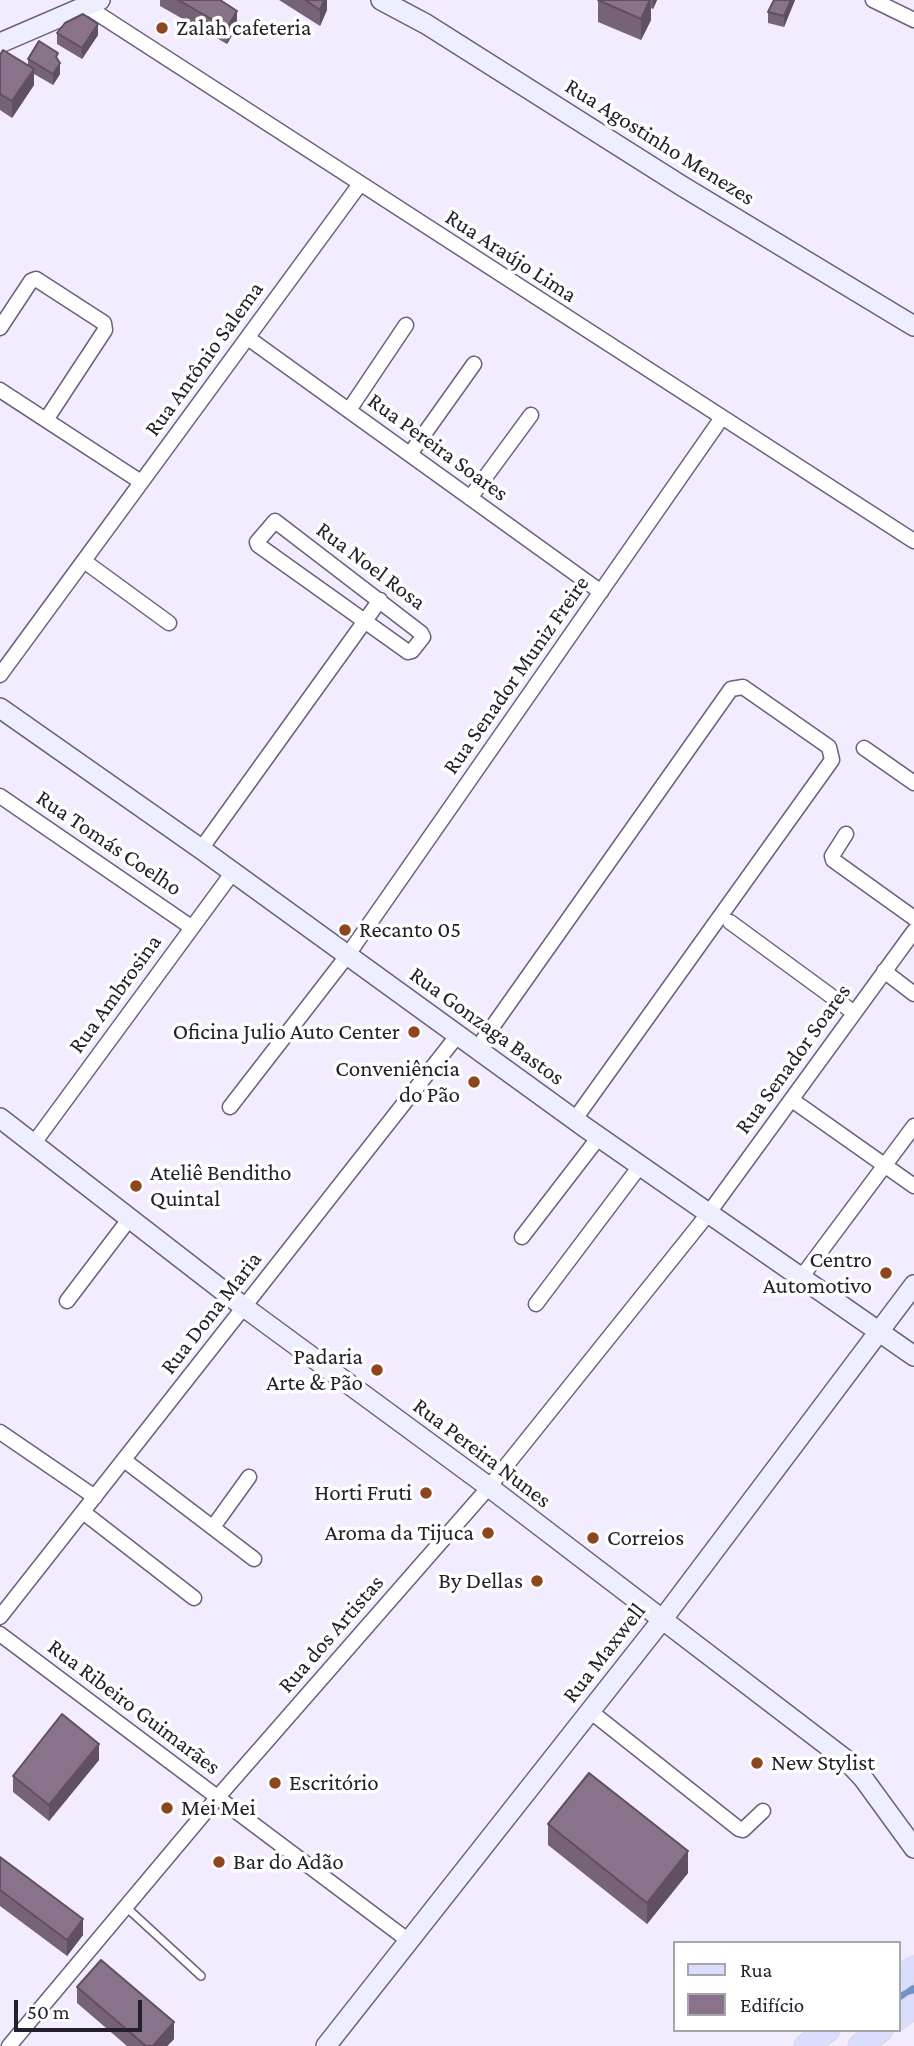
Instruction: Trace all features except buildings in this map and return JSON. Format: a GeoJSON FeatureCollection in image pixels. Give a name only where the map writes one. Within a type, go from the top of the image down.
{"type":"FeatureCollection","features":[{"type":"Feature","properties":{"kind":"main road","name":"Rua Agostinho Menezes"},"geometry":{"type":"LineString","coordinates":[[381,0],[426,24],[682,186],[914,326]]}},
{"type":"Feature","properties":{"kind":"main road"},"geometry":{"type":"LineString","coordinates":[[0,43],[93,3]]}},
{"type":"Feature","properties":{"kind":"main road","name":"Rua Gonzaga Bastos"},"geometry":{"type":"LineString","coordinates":[[0,708],[201,849],[476,1050],[800,1279],[914,1356]]}},
{"type":"Feature","properties":{"kind":"main road","name":"Rua Pereira Nunes"},"geometry":{"type":"LineString","coordinates":[[0,1118],[244,1307],[489,1488],[845,1759],[914,1848]]}},
{"type":"Feature","properties":{"kind":"main road","name":"Rua Maxwell"},"geometry":{"type":"LineString","coordinates":[[326,2046],[662,1620],[914,1285]]}},
{"type":"Feature","properties":{"kind":"main road"},"geometry":{"type":"LineString","coordinates":[[806,2046],[825,2032]]}},
{"type":"Feature","properties":{"kind":"main road"},"geometry":{"type":"LineString","coordinates":[[860,2046],[878,2032]]}},
{"type":"Feature","properties":{"kind":"street"},"geometry":{"type":"LineString","coordinates":[[873,0],[914,20]]}},
{"type":"Feature","properties":{"kind":"street","name":"Rua Araújo Lima"},"geometry":{"type":"LineString","coordinates":[[93,3],[360,184],[914,541]]}},
{"type":"Feature","properties":{"kind":"street","name":"Rua Antônio Salema"},"geometry":{"type":"LineString","coordinates":[[0,675],[360,184]]}},
{"type":"Feature","properties":{"kind":"street"},"geometry":{"type":"LineString","coordinates":[[0,328],[31,281],[36,279],[104,323],[105,330],[46,420]]}},
{"type":"Feature","properties":{"kind":"street"},"geometry":{"type":"LineString","coordinates":[[349,410],[406,325]]}},
{"type":"Feature","properties":{"kind":"street","name":"Rua Pereira Soares"},"geometry":{"type":"LineString","coordinates":[[248,338],[601,593]]}},
{"type":"Feature","properties":{"kind":"street"},"geometry":{"type":"LineString","coordinates":[[410,454],[474,364]]}},
{"type":"Feature","properties":{"kind":"street"},"geometry":{"type":"LineString","coordinates":[[0,390],[141,482]]}},
{"type":"Feature","properties":{"kind":"street"},"geometry":{"type":"LineString","coordinates":[[470,498],[531,415]]}},
{"type":"Feature","properties":{"kind":"street","name":"Rua Senador Muniz Freire"},"geometry":{"type":"LineString","coordinates":[[230,1107],[347,956],[721,419]]}},
{"type":"Feature","properties":{"kind":"street","name":"Rua Noel Rosa"},"geometry":{"type":"LineString","coordinates":[[275,521],[380,600],[423,637],[412,651],[408,652],[367,620],[257,542],[275,521]]}},
{"type":"Feature","properties":{"kind":"street"},"geometry":{"type":"LineString","coordinates":[[83,561],[169,623]]}},
{"type":"Feature","properties":{"kind":"street"},"geometry":{"type":"LineString","coordinates":[[201,849],[380,600]]}},
{"type":"Feature","properties":{"kind":"street"},"geometry":{"type":"LineString","coordinates":[[476,1050],[731,689],[743,687],[818,739],[829,747],[832,760],[575,1119]]}},
{"type":"Feature","properties":{"kind":"street"},"geometry":{"type":"LineString","coordinates":[[864,748],[914,783]]}},
{"type":"Feature","properties":{"kind":"street","name":"Rua Tomás Coelho"},"geometry":{"type":"LineString","coordinates":[[0,796],[191,927]]}},
{"type":"Feature","properties":{"kind":"street"},"geometry":{"type":"LineString","coordinates":[[845,834],[832,859],[914,918]]}},
{"type":"Feature","properties":{"kind":"street","name":"Rua Ambrosina"},"geometry":{"type":"LineString","coordinates":[[34,1143],[233,872]]}},
{"type":"Feature","properties":{"kind":"street"},"geometry":{"type":"LineString","coordinates":[[730,922],[853,1012]]}},
{"type":"Feature","properties":{"kind":"street","name":"Rua Senador Soares"},"geometry":{"type":"LineString","coordinates":[[709,1214],[914,930]]}},
{"type":"Feature","properties":{"kind":"street"},"geometry":{"type":"LineString","coordinates":[[884,971],[914,994]]}},
{"type":"Feature","properties":{"kind":"street","name":"Rua Dona Maria"},"geometry":{"type":"LineString","coordinates":[[0,1617],[457,1036]]}},
{"type":"Feature","properties":{"kind":"street"},"geometry":{"type":"LineString","coordinates":[[792,1100],[914,1186]]}},
{"type":"Feature","properties":{"kind":"street"},"geometry":{"type":"LineString","coordinates":[[800,1279],[914,1126]]}},
{"type":"Feature","properties":{"kind":"street"},"geometry":{"type":"LineString","coordinates":[[522,1237],[599,1137]]}},
{"type":"Feature","properties":{"kind":"street"},"geometry":{"type":"LineString","coordinates":[[536,1304],[640,1166]]}},
{"type":"Feature","properties":{"kind":"street","name":"Rua dos Artistas"},"geometry":{"type":"LineString","coordinates":[[9,2046],[217,1798],[489,1488],[709,1214]]}},
{"type":"Feature","properties":{"kind":"street"},"geometry":{"type":"LineString","coordinates":[[67,1301],[130,1218]]}},
{"type":"Feature","properties":{"kind":"street"},"geometry":{"type":"LineString","coordinates":[[0,1432],[95,1497]]}},
{"type":"Feature","properties":{"kind":"street"},"geometry":{"type":"LineString","coordinates":[[124,1460],[254,1559]]}},
{"type":"Feature","properties":{"kind":"street"},"geometry":{"type":"LineString","coordinates":[[213,1528],[250,1477]]}},
{"type":"Feature","properties":{"kind":"street"},"geometry":{"type":"LineString","coordinates":[[83,1512],[194,1598]]}},
{"type":"Feature","properties":{"kind":"street","name":"Rua Ribeiro Guimarães"},"geometry":{"type":"LineString","coordinates":[[0,1634],[410,1941]]}},
{"type":"Feature","properties":{"kind":"street"},"geometry":{"type":"LineString","coordinates":[[590,1711],[739,1829],[743,1830],[763,1811]]}},
{"type":"Feature","properties":{"kind":"lane"},"geometry":{"type":"LineString","coordinates":[[126,1907],[201,1976]]}},
{"type":"Feature","properties":{"kind":"place","name":"Zalah cafeteria"},"geometry":{"type":"Point","coordinates":[162,28]}},
{"type":"Feature","properties":{"kind":"place","name":"Recanto 05"},"geometry":{"type":"Point","coordinates":[345,930]}},
{"type":"Feature","properties":{"kind":"place","name":"Oficina Julio Auto Center"},"geometry":{"type":"Point","coordinates":[414,1032]}},
{"type":"Feature","properties":{"kind":"place","name":"Conveniência do Pão"},"geometry":{"type":"Point","coordinates":[474,1082]}},
{"type":"Feature","properties":{"kind":"place","name":"Ateliê Benditho Quintal"},"geometry":{"type":"Point","coordinates":[136,1186]}},
{"type":"Feature","properties":{"kind":"place","name":"Centro Automotivo"},"geometry":{"type":"Point","coordinates":[886,1273]}},
{"type":"Feature","properties":{"kind":"place","name":"Padaria Arte & Pão"},"geometry":{"type":"Point","coordinates":[377,1370]}},
{"type":"Feature","properties":{"kind":"place","name":"Horti Fruti"},"geometry":{"type":"Point","coordinates":[426,1493]}},
{"type":"Feature","properties":{"kind":"place","name":"Aroma da Tijuca"},"geometry":{"type":"Point","coordinates":[488,1533]}},
{"type":"Feature","properties":{"kind":"place","name":"Correios"},"geometry":{"type":"Point","coordinates":[593,1538]}},
{"type":"Feature","properties":{"kind":"place","name":"By Dellas"},"geometry":{"type":"Point","coordinates":[537,1581]}},
{"type":"Feature","properties":{"kind":"place","name":"New Stylist"},"geometry":{"type":"Point","coordinates":[757,1763]}},
{"type":"Feature","properties":{"kind":"place","name":"Escritório"},"geometry":{"type":"Point","coordinates":[275,1783]}},
{"type":"Feature","properties":{"kind":"place","name":"Mei Mei"},"geometry":{"type":"Point","coordinates":[167,1808]}},
{"type":"Feature","properties":{"kind":"place","name":"Bar do Adão"},"geometry":{"type":"Point","coordinates":[219,1862]}}]}
